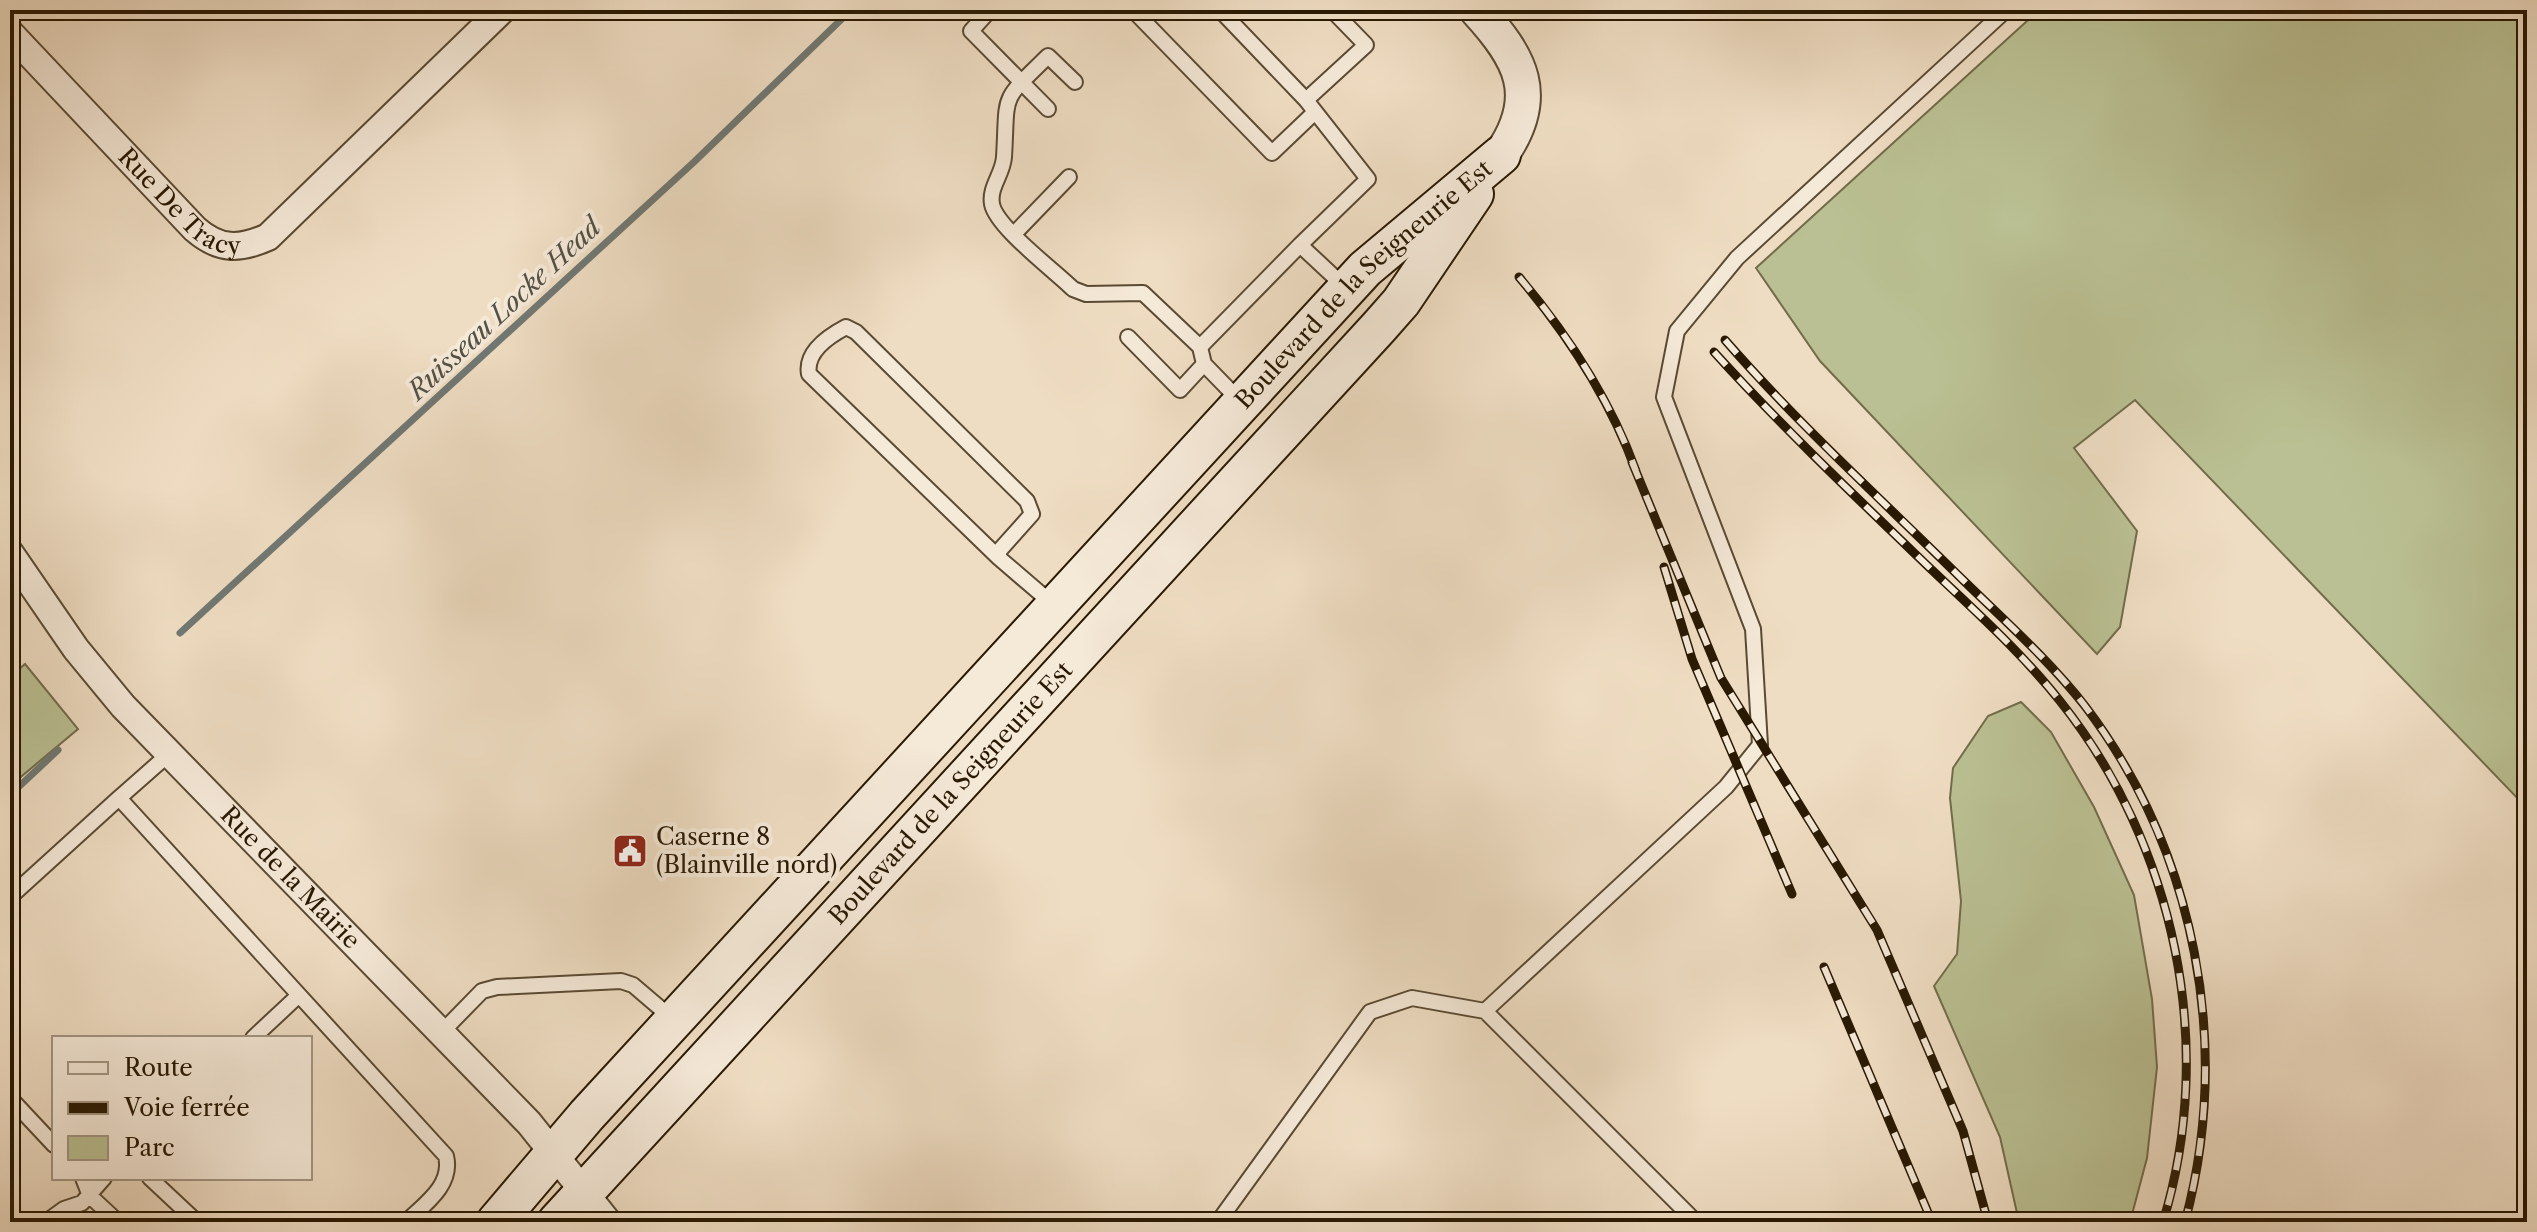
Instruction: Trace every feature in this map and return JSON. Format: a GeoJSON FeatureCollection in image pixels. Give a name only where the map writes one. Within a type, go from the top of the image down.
{"type":"FeatureCollection","features":[{"type":"Feature","properties":{"kind":"main road","name":"Boulevard de la Seigneurie Est"},"geometry":{"type":"LineString","coordinates":[[496,1222],[554,1153],[981,687],[1039,610],[1243,403],[1365,269],[1501,155]]}},
{"type":"Feature","properties":{"kind":"main road","name":"Boulevard de la Seigneurie Est"},"geometry":{"type":"LineString","coordinates":[[557,1222],[1401,302],[1501,155]]}},
{"type":"Feature","properties":{"kind":"main road"},"geometry":{"type":"LineString","coordinates":[[1243,403],[1279,436]]}},
{"type":"Feature","properties":{"kind":"main road"},"geometry":{"type":"LineString","coordinates":[[1039,610],[1074,658]]}},
{"type":"Feature","properties":{"kind":"main road"},"geometry":{"type":"LineString","coordinates":[[981,687],[1017,720]]}},
{"type":"Feature","properties":{"kind":"main road"},"geometry":{"type":"LineString","coordinates":[[856,823],[892,857]]}},
{"type":"Feature","properties":{"kind":"main road"},"geometry":{"type":"LineString","coordinates":[[807,877],[843,911]]}},
{"type":"Feature","properties":{"kind":"street","name":"Rue De Tracy"},"geometry":{"type":"LineString","coordinates":[[10,33],[195,229],[222,248],[249,246],[268,237],[502,10]]}},
{"type":"Feature","properties":{"kind":"street"},"geometry":{"type":"LineString","coordinates":[[1477,10],[1507,45],[1522,78],[1519,121],[1501,155]]}},
{"type":"Feature","properties":{"kind":"street","name":"Rue de la Mairie"},"geometry":{"type":"LineString","coordinates":[[10,553],[92,670],[554,1153],[608,1222]]}},
{"type":"Feature","properties":{"kind":"lane"},"geometry":{"type":"LineString","coordinates":[[990,10],[971,31],[1048,109]]}},
{"type":"Feature","properties":{"kind":"lane"},"geometry":{"type":"LineString","coordinates":[[1133,10],[1272,153],[1366,45],[1332,10]]}},
{"type":"Feature","properties":{"kind":"lane"},"geometry":{"type":"LineString","coordinates":[[1200,347],[1368,179],[1310,106],[1220,10]]}},
{"type":"Feature","properties":{"kind":"lane"},"geometry":{"type":"LineString","coordinates":[[1485,1011],[1726,787],[1760,745],[1753,629],[1664,397],[1677,331],[1737,258],[2006,10]]}},
{"type":"Feature","properties":{"kind":"lane"},"geometry":{"type":"LineString","coordinates":[[1075,82],[1048,56],[1006,102],[1004,157],[992,203],[1000,221],[1079,292],[1143,293],[1200,347],[1204,364],[1243,403]]}},
{"type":"Feature","properties":{"kind":"lane"},"geometry":{"type":"LineString","coordinates":[[1014,234],[1069,177]]}},
{"type":"Feature","properties":{"kind":"lane"},"geometry":{"type":"LineString","coordinates":[[1300,245],[1347,289]]}},
{"type":"Feature","properties":{"kind":"lane"},"geometry":{"type":"LineString","coordinates":[[999,558],[1003,546],[1032,514],[1027,501],[856,332],[846,327],[833,334],[811,356],[807,364],[809,374],[999,558],[1039,610]]}},
{"type":"Feature","properties":{"kind":"lane"},"geometry":{"type":"LineString","coordinates":[[1128,337],[1180,390],[1204,364]]}},
{"type":"Feature","properties":{"kind":"lane"},"geometry":{"type":"LineString","coordinates":[[10,897],[170,753]]}},
{"type":"Feature","properties":{"kind":"lane"},"geometry":{"type":"LineString","coordinates":[[119,798],[446,1156],[448,1170],[443,1183],[406,1222]]}},
{"type":"Feature","properties":{"kind":"lane"},"geometry":{"type":"LineString","coordinates":[[440,1034],[482,991],[497,987],[621,981],[638,988],[675,1020]]}},
{"type":"Feature","properties":{"kind":"lane"},"geometry":{"type":"LineString","coordinates":[[255,1036],[299,995]]}},
{"type":"Feature","properties":{"kind":"lane"},"geometry":{"type":"LineString","coordinates":[[1218,1222],[1370,1012],[1412,998],[1485,1011],[1696,1222]]}},
{"type":"Feature","properties":{"kind":"lane"},"geometry":{"type":"LineString","coordinates":[[10,1098],[52,1143]]}},
{"type":"Feature","properties":{"kind":"lane"},"geometry":{"type":"LineString","coordinates":[[84,1180],[90,1196],[118,1222]]}},
{"type":"Feature","properties":{"kind":"lane"},"geometry":{"type":"LineString","coordinates":[[46,1222],[90,1196],[102,1180]]}},
{"type":"Feature","properties":{"kind":"lane"},"geometry":{"type":"LineString","coordinates":[[152,1180],[197,1222]]}},
{"type":"Feature","properties":{"kind":"green space"},"geometry":{"type":"Polygon","coordinates":[[[2039,10],[2527,10],[2527,797],[2521,802],[2135,400],[2074,448],[2137,531],[2120,627],[2097,654],[1820,361],[1756,268],[2039,10]]]}},
{"type":"Feature","properties":{"kind":"green space"},"geometry":{"type":"Polygon","coordinates":[[[25,664],[78,729],[10,786],[10,677],[25,664]]]}},
{"type":"Feature","properties":{"kind":"green space"},"geometry":{"type":"Polygon","coordinates":[[[2021,702],[2051,732],[2094,807],[2134,895],[2152,999],[2157,1067],[2147,1158],[2130,1222],[2019,1222],[2000,1137],[1934,986],[1957,954],[1961,901],[1950,798],[1953,768],[1988,716],[2021,702]]]}},
{"type":"Feature","properties":{"kind":"waterway","name":"Ruisseau Locke Head"},"geometry":{"type":"LineString","coordinates":[[180,633],[694,162],[851,10]]}},
{"type":"Feature","properties":{"kind":"waterway","name":"Ruisseau Locke Head"},"geometry":{"type":"LineString","coordinates":[[10,795],[58,750]]}},
{"type":"Feature","properties":{"kind":"railway"},"geometry":{"type":"LineString","coordinates":[[1519,277],[1586,369],[1614,418],[1636,471]]}},
{"type":"Feature","properties":{"kind":"railway"},"geometry":{"type":"LineString","coordinates":[[1725,340],[1812,432],[2042,657],[2085,706],[2123,763],[2154,823],[2178,887],[2194,952],[2203,1019],[2205,1087],[2199,1155],[2185,1222]]}},
{"type":"Feature","properties":{"kind":"railway"},"geometry":{"type":"LineString","coordinates":[[1714,352],[1821,463],[2030,666],[2060,701],[2100,757],[2132,818],[2157,882],[2175,949],[2184,1017],[2186,1086],[2179,1155],[2163,1222]]}},
{"type":"Feature","properties":{"kind":"railway"},"geometry":{"type":"LineString","coordinates":[[1632,462],[1721,678],[1877,930],[1963,1131],[1988,1222]]}},
{"type":"Feature","properties":{"kind":"railway"},"geometry":{"type":"LineString","coordinates":[[1664,567],[1692,659],[1792,894]]}},
{"type":"Feature","properties":{"kind":"railway"},"geometry":{"type":"LineString","coordinates":[[1824,967],[1932,1222]]}},
{"type":"Feature","properties":{"kind":"place","name":"Caserne 8 (Blainville nord)"},"geometry":{"type":"Point","coordinates":[630,851]}}]}
